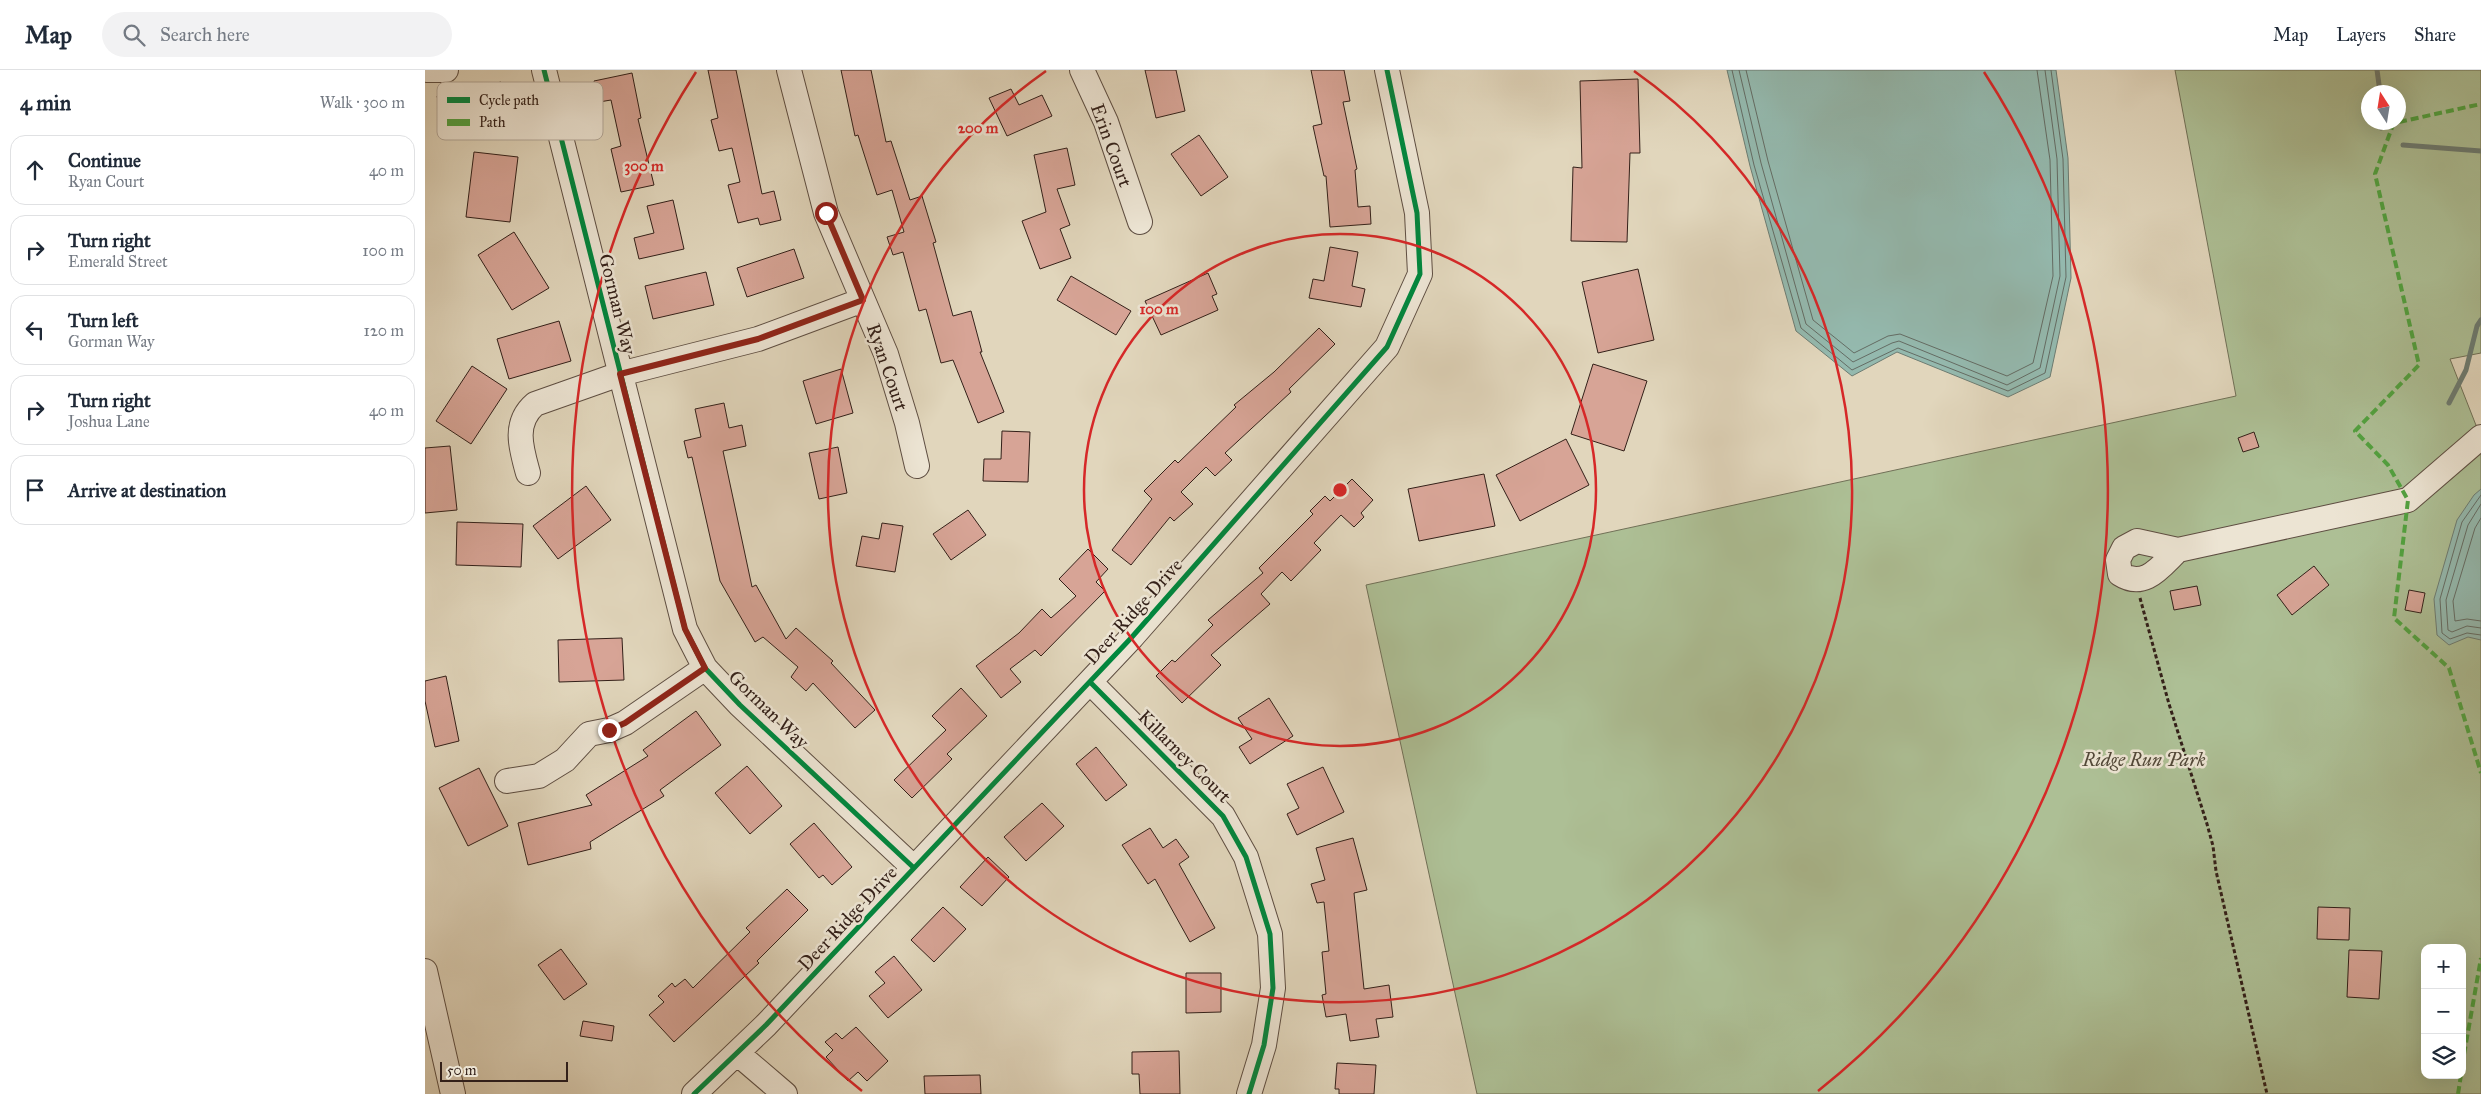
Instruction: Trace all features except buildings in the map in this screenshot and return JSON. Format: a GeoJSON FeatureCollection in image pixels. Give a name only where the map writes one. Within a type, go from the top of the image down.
{"type":"FeatureCollection","features":[{"type":"Feature","properties":{"kind":"street"},"geometry":{"type":"LineString","coordinates":[[429,70],[446,70]]}},
{"type":"Feature","properties":{"kind":"street","name":"Ryan Court"},"geometry":{"type":"LineString","coordinates":[[789,70],[826,213],[886,354],[917,466]]}},
{"type":"Feature","properties":{"kind":"street","name":"Erin Court"},"geometry":{"type":"LineString","coordinates":[[1082,70],[1106,122],[1140,222]]}},
{"type":"Feature","properties":{"kind":"street","name":"Deer Ridge Drive"},"geometry":{"type":"LineString","coordinates":[[693,1094],[766,1025],[1132,637],[1387,347],[1420,274],[1417,213],[1387,70]]}},
{"type":"Feature","properties":{"kind":"street","name":"Gorman Way"},"geometry":{"type":"LineString","coordinates":[[562,140],[685,629],[705,668],[740,704],[914,868]]}},
{"type":"Feature","properties":{"kind":"street"},"geometry":{"type":"LineString","coordinates":[[528,473],[520,446],[520,427],[528,410],[535,404],[555,395],[620,374],[758,339],[863,300]]}},
{"type":"Feature","properties":{"kind":"street"},"geometry":{"type":"LineString","coordinates":[[2178,550],[2152,575],[2139,580],[2129,580],[2121,574],[2117,560],[2124,548],[2137,541],[2178,550],[2408,500],[2481,437]]}},
{"type":"Feature","properties":{"kind":"street"},"geometry":{"type":"LineString","coordinates":[[507,781],[539,776],[565,760],[589,734],[609,730],[625,723],[705,668]]}},
{"type":"Feature","properties":{"kind":"street","name":"Killarney Court"},"geometry":{"type":"LineString","coordinates":[[1090,682],[1223,816],[1246,857],[1270,934],[1273,988],[1264,1045],[1249,1094]]}},
{"type":"Feature","properties":{"kind":"street"},"geometry":{"type":"LineString","coordinates":[[425,971],[453,1094]]}},
{"type":"Feature","properties":{"kind":"street"},"geometry":{"type":"LineString","coordinates":[[737,1053],[785,1094]]}},
{"type":"Feature","properties":{"kind":"path"},"geometry":{"type":"LineString","coordinates":[[2139,580],[2141,601],[2153,648],[2213,846],[2215,871],[2267,1094]]}},
{"type":"Feature","properties":{"kind":"green space","name":"Ridge Run Park"},"geometry":{"type":"Polygon","coordinates":[[[2175,70],[2481,70],[2481,353],[2450,359],[2481,438],[2481,1094],[1477,1094],[1366,585],[2236,396],[2175,70]]]}},
{"type":"Feature","properties":{"kind":"water"},"geometry":{"type":"Polygon","coordinates":[[[1727,70],[2056,70],[2068,158],[2071,278],[2050,377],[2008,397],[1897,352],[1852,376],[1796,331],[1750,166],[1727,70]]]}},
{"type":"Feature","properties":{"kind":"water"},"geometry":{"type":"Polygon","coordinates":[[[2481,489],[2481,640],[2468,637],[2449,645],[2437,635],[2434,599],[2457,520],[2474,495],[2481,489]]]}},
{"type":"Feature","properties":{"kind":"waterway"},"geometry":{"type":"LineString","coordinates":[[2377,70],[2379,85]]}},
{"type":"Feature","properties":{"kind":"waterway"},"geometry":{"type":"LineString","coordinates":[[2403,145],[2481,151]]}},
{"type":"Feature","properties":{"kind":"waterway"},"geometry":{"type":"LineString","coordinates":[[2449,403],[2466,370],[2477,326],[2481,320]]}},
{"type":"Feature","properties":{"kind":"marked path"},"geometry":{"type":"LineString","coordinates":[[2406,120],[2481,104]]}},
{"type":"Feature","properties":{"kind":"marked path"},"geometry":{"type":"LineString","coordinates":[[2391,130],[2375,174],[2419,365],[2355,431],[2388,465],[2408,500],[2394,618],[2449,668],[2481,773]]}},
{"type":"Feature","properties":{"kind":"marked path"},"geometry":{"type":"LineString","coordinates":[[2466,1043],[2481,958]]}},
{"type":"Feature","properties":{"kind":"marked path"},"geometry":{"type":"LineString","coordinates":[[2458,1094],[2460,1079]]}},
{"type":"Feature","properties":{"kind":"cycle path"},"geometry":{"type":"LineString","coordinates":[[544,70],[547,82]]}},
{"type":"Feature","properties":{"kind":"cycle path"},"geometry":{"type":"LineString","coordinates":[[694,1094],[766,1025],[1132,637],[1387,347],[1420,274],[1417,213],[1387,70]]}},
{"type":"Feature","properties":{"kind":"cycle path"},"geometry":{"type":"LineString","coordinates":[[562,140],[685,629],[705,668],[740,705],[914,868]]}},
{"type":"Feature","properties":{"kind":"cycle path"},"geometry":{"type":"LineString","coordinates":[[1090,682],[1223,816],[1246,857],[1270,934],[1273,988],[1264,1045],[1249,1094]]}},
{"type":"Feature","properties":{"kind":"route"},"geometry":{"type":"LineString","coordinates":[[609,730],[625,723],[705,668],[685,629],[673,588],[620,374],[758,339],[863,300],[826,213]]}}]}
